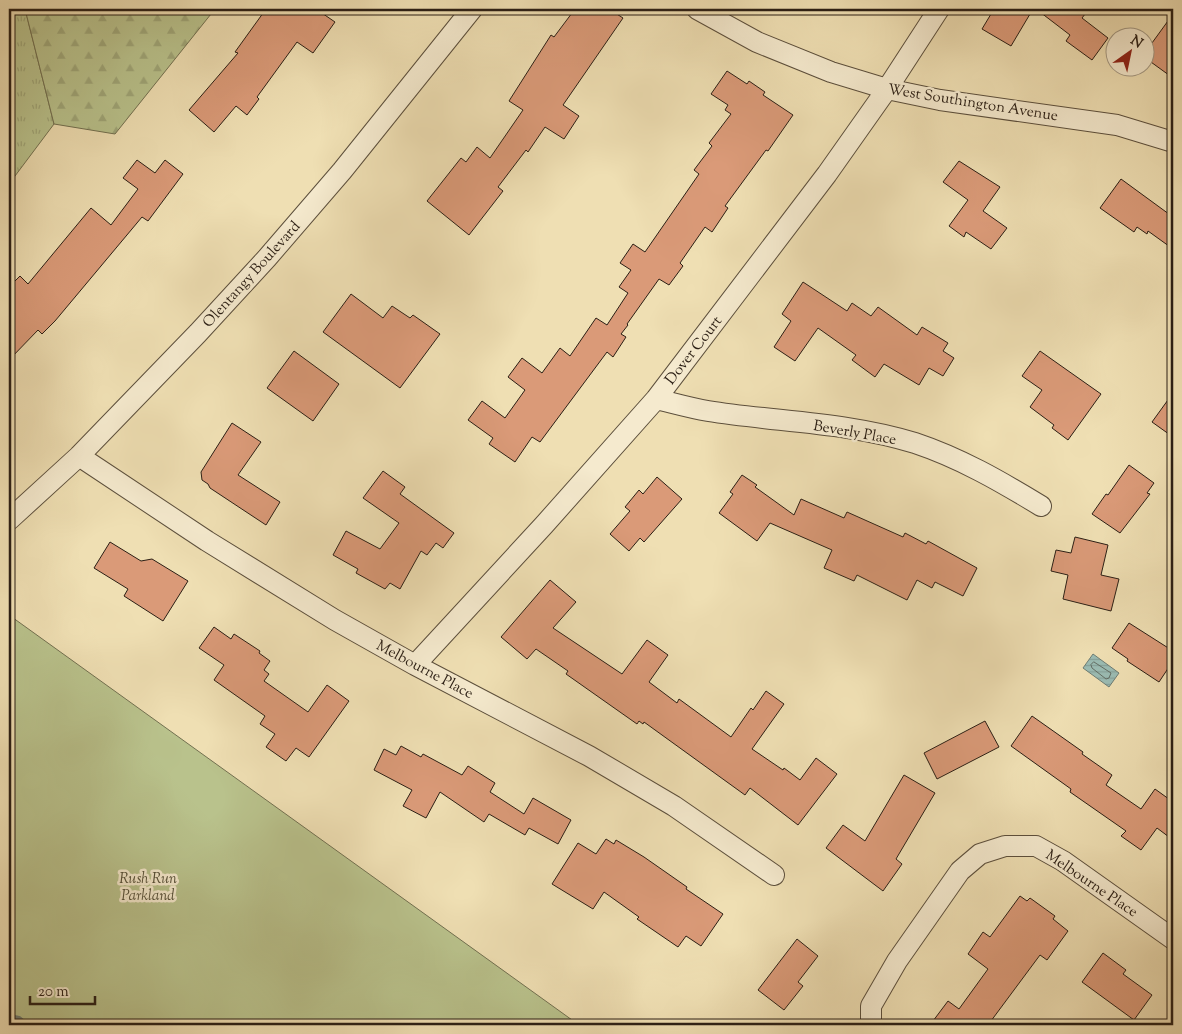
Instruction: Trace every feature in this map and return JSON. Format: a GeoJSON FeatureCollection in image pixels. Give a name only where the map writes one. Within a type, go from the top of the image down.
{"type":"FeatureCollection","features":[{"type":"Feature","properties":{"kind":"street","name":"Olentangy Boulevard"},"geometry":{"type":"LineString","coordinates":[[9,520],[79,456],[198,333],[267,258],[342,171],[472,9]]}},
{"type":"Feature","properties":{"kind":"street","name":"West Southington Avenue"},"geometry":{"type":"LineString","coordinates":[[697,9],[757,42],[831,72],[887,89],[940,100],[1117,125],[1173,142]]}},
{"type":"Feature","properties":{"kind":"street","name":"Dover Court"},"geometry":{"type":"LineString","coordinates":[[415,665],[544,525],[656,399],[827,174],[887,89],[939,9]]}},
{"type":"Feature","properties":{"kind":"street","name":"Beverly Place"},"geometry":{"type":"LineString","coordinates":[[656,399],[706,411],[860,430],[914,443],[957,458],[1041,506]]}},
{"type":"Feature","properties":{"kind":"street","name":"Melbourne Place"},"geometry":{"type":"LineString","coordinates":[[79,456],[223,551],[335,620],[415,665],[589,756],[674,806],[774,875]]}},
{"type":"Feature","properties":{"kind":"street","name":"Melbourne Place"},"geometry":{"type":"LineString","coordinates":[[871,1025],[871,1006],[897,961],[960,870],[980,854],[1005,846],[1036,846],[1063,861],[1173,939]]}},
{"type":"Feature","properties":{"kind":"green space"},"geometry":{"type":"Polygon","coordinates":[[[9,9],[25,9],[54,124],[9,184],[9,9]]]}},
{"type":"Feature","properties":{"kind":"green space"},"geometry":{"type":"Polygon","coordinates":[[[25,9],[215,9],[115,134],[54,124],[25,9]]]}},
{"type":"Feature","properties":{"kind":"green space","name":"Rush Run Parkland"},"geometry":{"type":"Polygon","coordinates":[[[9,615],[579,1025],[9,1025],[9,615]]]}},
{"type":"Feature","properties":{"kind":"water"},"geometry":{"type":"Polygon","coordinates":[[[1093,654],[1119,673],[1109,687],[1083,668],[1093,654]]]}},
{"type":"Feature","properties":{"kind":"building"},"geometry":{"type":"Polygon","coordinates":[[[266,9],[316,9],[335,22],[313,53],[297,42],[257,97],[259,99],[247,115],[236,106],[214,132],[189,110],[238,53],[235,52],[266,9]]]}},
{"type":"Feature","properties":{"kind":"building"},"geometry":{"type":"Polygon","coordinates":[[[575,9],[609,9],[623,18],[563,105],[579,116],[564,139],[545,127],[528,152],[526,150],[498,187],[503,191],[469,235],[427,201],[461,158],[466,162],[477,147],[490,158],[523,110],[509,101],[551,35],[554,37],[575,9]]]}},
{"type":"Feature","properties":{"kind":"building"},"geometry":{"type":"Polygon","coordinates":[[[994,9],[1033,9],[1011,46],[982,29],[994,9]]]}},
{"type":"Feature","properties":{"kind":"building"},"geometry":{"type":"Polygon","coordinates":[[[1036,9],[1089,9],[1082,18],[1104,35],[1104,44],[1092,60],[1066,41],[1070,35],[1036,9]]]}},
{"type":"Feature","properties":{"kind":"building"},"geometry":{"type":"Polygon","coordinates":[[[1173,14],[1173,78],[1154,64],[1154,40],[1173,14]]]}},
{"type":"Feature","properties":{"kind":"building"},"geometry":{"type":"Polygon","coordinates":[[[727,71],[747,84],[749,81],[765,92],[763,95],[793,115],[768,151],[766,150],[725,206],[728,208],[712,232],[705,227],[680,263],[683,266],[669,285],[659,279],[621,334],[626,337],[613,357],[607,352],[540,442],[532,437],[515,462],[489,444],[493,438],[468,420],[482,401],[505,418],[525,390],[508,377],[522,358],[542,373],[560,348],[570,356],[596,318],[607,325],[628,293],[619,287],[631,270],[620,263],[633,244],[645,252],[699,174],[694,170],[712,146],[709,143],[731,114],[725,110],[728,105],[711,94],[727,71]]]}},
{"type":"Feature","properties":{"kind":"building"},"geometry":{"type":"Polygon","coordinates":[[[137,160],[155,173],[165,160],[183,174],[148,221],[142,217],[55,321],[42,334],[38,330],[9,360],[9,287],[20,276],[28,284],[91,208],[111,225],[138,189],[123,178],[137,160]]]}},
{"type":"Feature","properties":{"kind":"building"},"geometry":{"type":"Polygon","coordinates":[[[959,161],[1000,187],[983,211],[1007,228],[991,249],[966,232],[964,237],[949,226],[968,200],[943,182],[959,161]]]}},
{"type":"Feature","properties":{"kind":"building"},"geometry":{"type":"Polygon","coordinates":[[[1121,179],[1173,217],[1173,249],[1148,231],[1147,234],[1137,227],[1134,232],[1100,208],[1121,179]]]}},
{"type":"Feature","properties":{"kind":"building"},"geometry":{"type":"Polygon","coordinates":[[[803,282],[847,311],[852,303],[871,316],[878,307],[917,335],[922,327],[948,343],[943,351],[954,358],[943,376],[929,368],[919,385],[884,364],[875,377],[852,360],[856,355],[818,328],[795,361],[774,347],[791,321],[782,314],[803,282]]]}},
{"type":"Feature","properties":{"kind":"building"},"geometry":{"type":"Polygon","coordinates":[[[351,294],[383,318],[392,306],[410,318],[413,315],[440,334],[400,388],[323,332],[351,294]]]}},
{"type":"Feature","properties":{"kind":"building"},"geometry":{"type":"Polygon","coordinates":[[[294,351],[339,384],[313,421],[267,388],[294,351]]]}},
{"type":"Feature","properties":{"kind":"building"},"geometry":{"type":"Polygon","coordinates":[[[1040,351],[1101,394],[1068,440],[1052,428],[1054,425],[1030,407],[1042,390],[1022,376],[1040,351]]]}},
{"type":"Feature","properties":{"kind":"building"},"geometry":{"type":"Polygon","coordinates":[[[1173,393],[1173,437],[1152,422],[1173,393]]]}},
{"type":"Feature","properties":{"kind":"building"},"geometry":{"type":"Polygon","coordinates":[[[232,423],[261,442],[238,475],[280,502],[266,525],[210,488],[202,480],[201,472],[232,423]]]}},
{"type":"Feature","properties":{"kind":"building"},"geometry":{"type":"Polygon","coordinates":[[[1129,465],[1154,483],[1147,493],[1150,494],[1120,533],[1092,514],[1129,465]]]}},
{"type":"Feature","properties":{"kind":"building"},"geometry":{"type":"Polygon","coordinates":[[[383,471],[405,487],[400,494],[454,533],[443,548],[436,543],[427,555],[421,551],[400,589],[390,583],[385,589],[356,573],[358,569],[333,555],[346,531],[380,549],[399,523],[363,498],[383,471]]]}},
{"type":"Feature","properties":{"kind":"building"},"geometry":{"type":"Polygon","coordinates":[[[742,475],[757,485],[755,487],[794,515],[801,499],[844,518],[847,512],[903,537],[905,533],[926,544],[928,541],[977,568],[963,596],[935,582],[932,588],[917,580],[907,600],[857,575],[854,581],[824,568],[832,550],[770,523],[757,541],[719,513],[733,494],[730,492],[742,475]]]}},
{"type":"Feature","properties":{"kind":"building"},"geometry":{"type":"Polygon","coordinates":[[[657,477],[682,499],[644,542],[640,538],[629,551],[610,534],[630,511],[625,507],[639,490],[643,494],[657,477]]]}},
{"type":"Feature","properties":{"kind":"building"},"geometry":{"type":"Polygon","coordinates":[[[1075,537],[1108,545],[1101,575],[1119,579],[1111,611],[1063,599],[1068,575],[1051,571],[1056,550],[1071,553],[1075,537]]]}},
{"type":"Feature","properties":{"kind":"building"},"geometry":{"type":"Polygon","coordinates":[[[110,542],[141,561],[152,559],[188,581],[163,621],[124,596],[128,589],[94,568],[110,542]]]}},
{"type":"Feature","properties":{"kind":"building"},"geometry":{"type":"Polygon","coordinates":[[[550,580],[576,602],[553,628],[622,674],[647,640],[668,655],[649,682],[677,703],[679,699],[731,737],[751,708],[753,710],[766,691],[784,704],[752,749],[800,780],[816,758],[837,774],[798,825],[750,788],[745,795],[644,722],[643,724],[639,721],[637,724],[566,674],[568,671],[536,649],[527,659],[501,637],[550,580]]]}},
{"type":"Feature","properties":{"kind":"building"},"geometry":{"type":"Polygon","coordinates":[[[1129,623],[1173,651],[1173,661],[1159,682],[1127,661],[1128,659],[1112,648],[1129,623]]]}},
{"type":"Feature","properties":{"kind":"building"},"geometry":{"type":"Polygon","coordinates":[[[214,627],[231,639],[234,634],[260,651],[259,653],[270,661],[264,670],[269,674],[264,681],[308,712],[327,685],[349,701],[309,757],[296,748],[286,761],[266,747],[275,734],[260,724],[265,716],[214,680],[224,665],[199,648],[214,627]]]}},
{"type":"Feature","properties":{"kind":"building"},"geometry":{"type":"Polygon","coordinates":[[[1032,716],[1112,775],[1106,785],[1141,809],[1155,789],[1173,802],[1173,840],[1157,828],[1141,850],[1121,836],[1126,831],[1070,792],[1071,789],[1011,746],[1032,716]]]}},
{"type":"Feature","properties":{"kind":"building"},"geometry":{"type":"Polygon","coordinates":[[[985,721],[999,747],[937,779],[924,753],[985,721]]]}},
{"type":"Feature","properties":{"kind":"building"},"geometry":{"type":"Polygon","coordinates":[[[401,746],[421,757],[423,754],[462,775],[468,766],[495,783],[490,792],[524,814],[533,798],[571,820],[558,844],[529,828],[525,835],[489,814],[484,822],[440,792],[426,818],[403,806],[412,790],[374,770],[384,749],[396,755],[401,746]]]}},
{"type":"Feature","properties":{"kind":"building"},"geometry":{"type":"Polygon","coordinates":[[[904,775],[935,793],[896,859],[902,864],[883,891],[826,848],[843,825],[865,841],[904,775]]]}},
{"type":"Feature","properties":{"kind":"building"},"geometry":{"type":"Polygon","coordinates":[[[606,839],[614,844],[616,840],[644,857],[723,914],[701,946],[686,936],[678,947],[637,919],[639,917],[604,892],[593,909],[552,884],[578,843],[596,854],[606,839]]]}},
{"type":"Feature","properties":{"kind":"building"},"geometry":{"type":"Polygon","coordinates":[[[1020,896],[1027,901],[1030,898],[1055,916],[1053,919],[1068,931],[1047,960],[1040,955],[988,1025],[930,1025],[948,1001],[959,1009],[988,969],[968,954],[983,932],[990,937],[1020,896]]]}},
{"type":"Feature","properties":{"kind":"building"},"geometry":{"type":"Polygon","coordinates":[[[797,939],[818,956],[798,982],[803,986],[784,1010],[758,990],[797,939]]]}},
{"type":"Feature","properties":{"kind":"building"},"geometry":{"type":"Polygon","coordinates":[[[1103,953],[1126,970],[1123,974],[1152,995],[1134,1020],[1082,982],[1103,953]]]}},
{"type":"Feature","properties":{"kind":"waterway"},"geometry":{"type":"LineString","coordinates":[[9,1017],[19,1019],[26,1025]]}}]}
